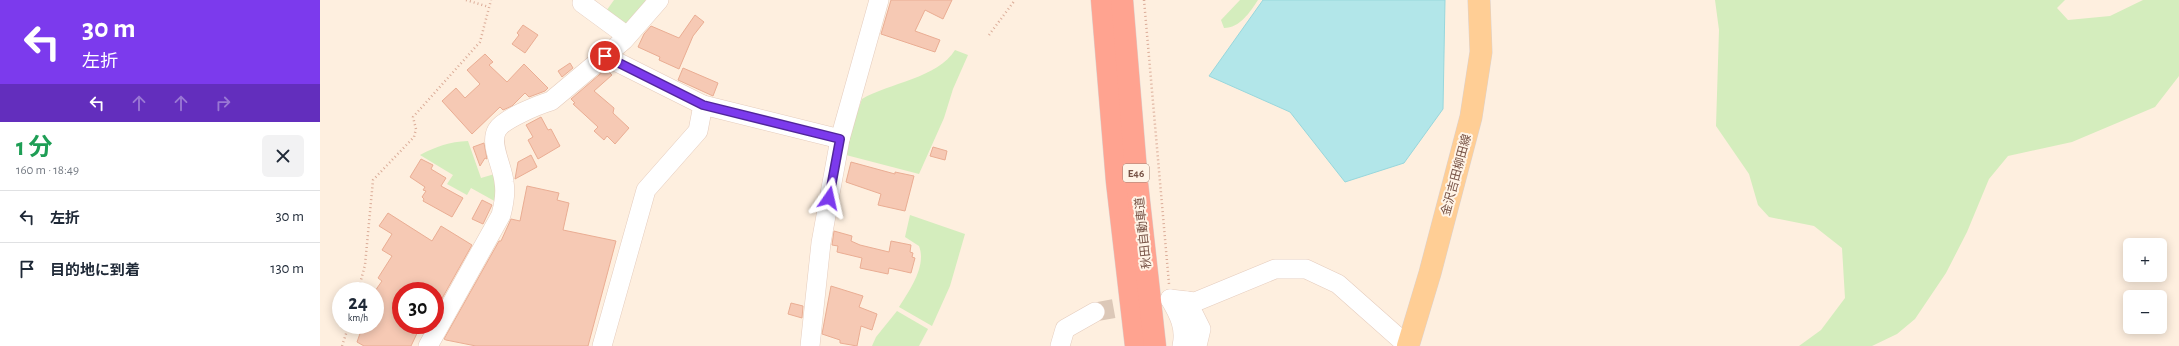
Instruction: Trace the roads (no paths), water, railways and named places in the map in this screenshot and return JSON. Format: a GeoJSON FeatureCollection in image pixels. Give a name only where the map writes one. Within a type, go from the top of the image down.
{"type":"FeatureCollection","features":[{"type":"Feature","properties":{"kind":"highway","name":"秋田自動車道"},"geometry":{"type":"LineString","coordinates":[[1102,0],[1117,182],[1136,346]]}},
{"type":"Feature","properties":{"kind":"highway","name":"秋田自動車道"},"geometry":{"type":"LineString","coordinates":[[1122,0],[1137,183],[1155,346]]}},
{"type":"Feature","properties":{"kind":"main road","name":"金沢吉田柳田線"},"geometry":{"type":"LineString","coordinates":[[1408,346],[1430,273],[1471,117],[1481,52],[1479,0]]}},
{"type":"Feature","properties":{"kind":"street"},"geometry":{"type":"LineString","coordinates":[[428,346],[502,215],[505,200],[505,183],[495,141],[497,131],[503,124],[536,106],[551,101],[627,36],[659,0]]}},
{"type":"Feature","properties":{"kind":"street"},"geometry":{"type":"LineString","coordinates":[[810,346],[821,243],[840,139],[879,0]]}},
{"type":"Feature","properties":{"kind":"street"},"geometry":{"type":"LineString","coordinates":[[582,3],[627,36]]}},
{"type":"Feature","properties":{"kind":"street"},"geometry":{"type":"LineString","coordinates":[[605,56],[703,105],[840,139]]}},
{"type":"Feature","properties":{"kind":"street"},"geometry":{"type":"LineString","coordinates":[[602,346],[646,190],[698,131],[703,105]]}},
{"type":"Feature","properties":{"kind":"street"},"geometry":{"type":"LineString","coordinates":[[1178,300],[1195,302],[1275,269],[1306,268],[1338,284],[1408,346]]}},
{"type":"Feature","properties":{"kind":"street"},"geometry":{"type":"LineString","coordinates":[[1178,300],[1184,331],[1182,346]]}},
{"type":"Feature","properties":{"kind":"street"},"geometry":{"type":"LineString","coordinates":[[1178,300],[1201,329],[1197,346]]}},
{"type":"Feature","properties":{"kind":"street"},"geometry":{"type":"LineString","coordinates":[[1060,346],[1065,329],[1095,312]]}},
{"type":"Feature","properties":{"kind":"water"},"geometry":{"type":"Polygon","coordinates":[[[1263,0],[1445,0],[1443,109],[1404,163],[1345,182],[1290,112],[1209,76],[1263,0]]]}},
{"type":"Feature","properties":{"kind":"tunnel"},"geometry":{"type":"LineString","coordinates":[[1095,312],[1145,303]]}}]}
